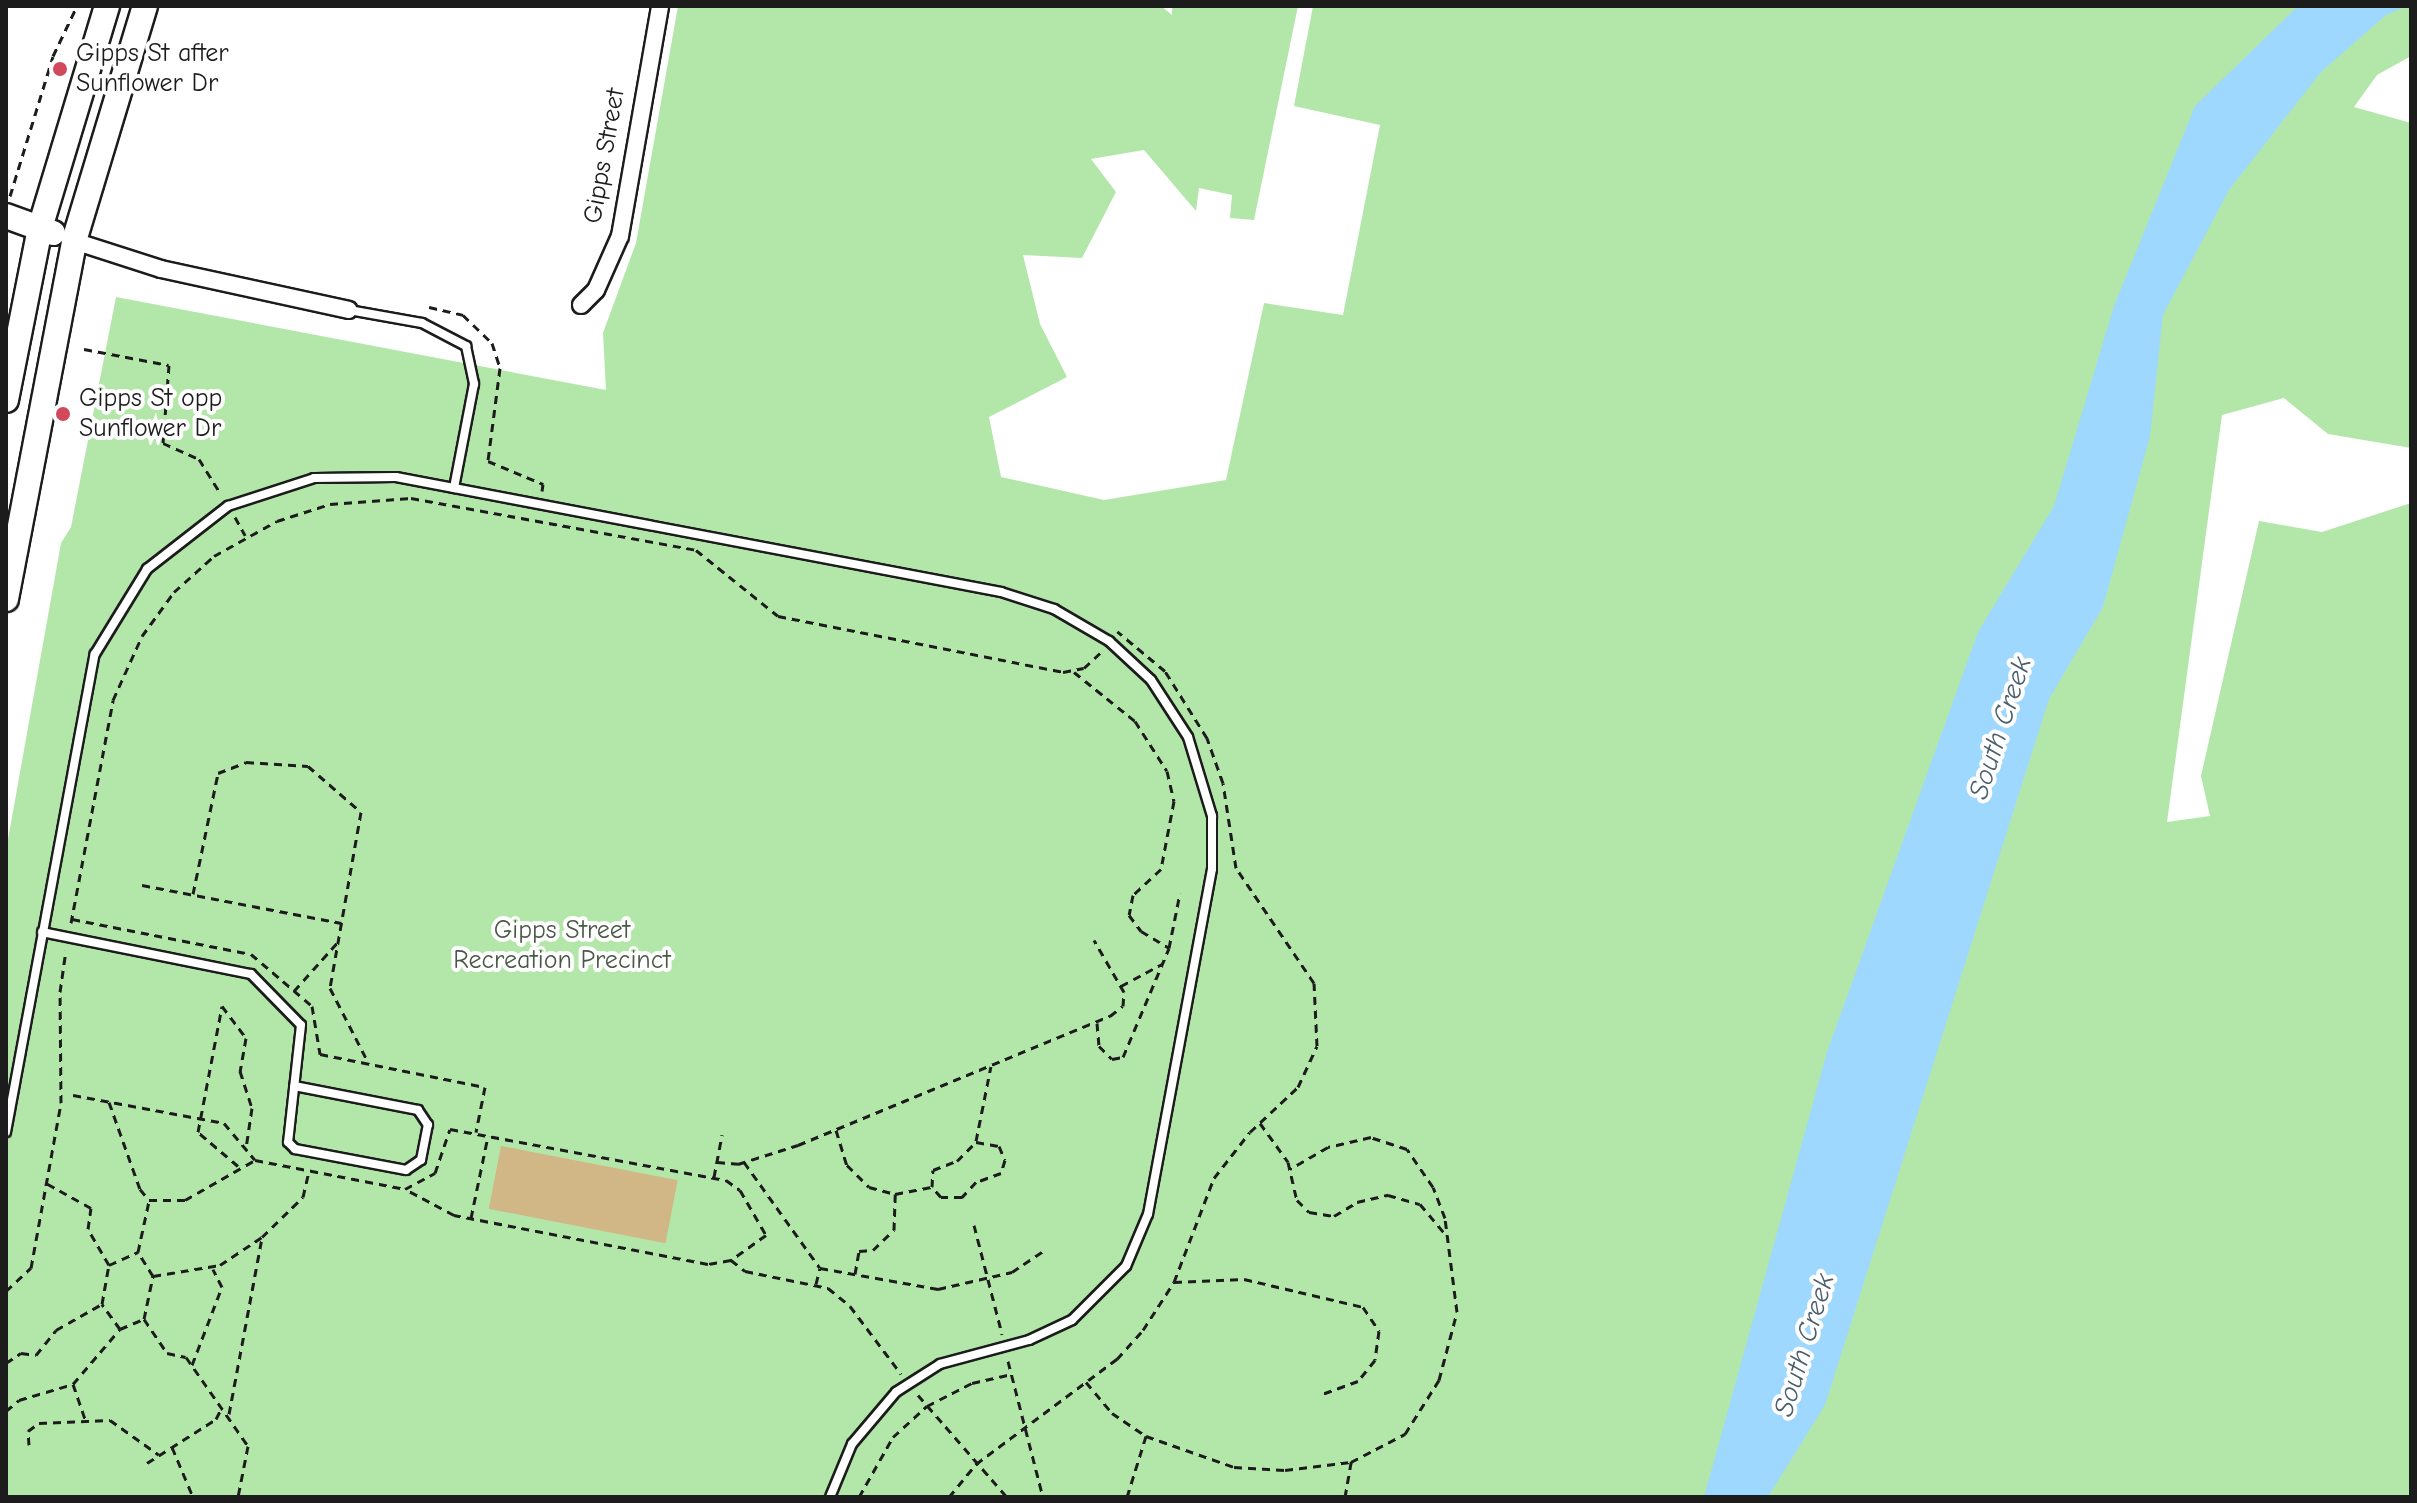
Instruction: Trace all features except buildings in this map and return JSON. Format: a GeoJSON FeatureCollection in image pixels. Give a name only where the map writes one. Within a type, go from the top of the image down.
{"type":"FeatureCollection","features":[{"type":"Feature","properties":{"kind":"main road"},"geometry":{"type":"LineString","coordinates":[[6,400],[40,228],[107,6]]}},
{"type":"Feature","properties":{"kind":"main road"},"geometry":{"type":"LineString","coordinates":[[6,599],[74,241],[145,6]]}},
{"type":"Feature","properties":{"kind":"main road"},"geometry":{"type":"LineString","coordinates":[[6,216],[74,241]]}},
{"type":"Feature","properties":{"kind":"street","name":"Gipps Street"},"geometry":{"type":"LineString","coordinates":[[581,305],[596,290],[620,236],[660,6]]}},
{"type":"Feature","properties":{"kind":"street"},"geometry":{"type":"LineString","coordinates":[[74,241],[161,269],[349,310]]}},
{"type":"Feature","properties":{"kind":"lane"},"geometry":{"type":"LineString","coordinates":[[349,310],[422,323],[466,346],[474,384],[454,488]]}},
{"type":"Feature","properties":{"kind":"lane"},"geometry":{"type":"LineString","coordinates":[[6,1132],[95,654],[147,569],[228,506],[314,478],[396,477],[1001,592],[1054,609],[1109,641],[1174,711],[1201,766],[1212,816],[1212,869],[1148,1214],[1126,1266],[1072,1320],[1029,1340],[940,1364],[908,1382],[866,1423],[830,1497]]}},
{"type":"Feature","properties":{"kind":"lane"},"geometry":{"type":"LineString","coordinates":[[42,932],[251,974],[283,1002],[301,1025],[286,1131],[295,1149],[406,1170],[421,1160],[428,1125],[418,1110],[294,1086]]}},
{"type":"Feature","properties":{"kind":"path"},"geometry":{"type":"LineString","coordinates":[[12,188],[53,56],[77,6]]}},
{"type":"Feature","properties":{"kind":"path"},"geometry":{"type":"LineString","coordinates":[[429,307],[463,315],[492,343],[500,368],[488,461],[543,484],[537,520]]}},
{"type":"Feature","properties":{"kind":"path"},"geometry":{"type":"LineString","coordinates":[[84,349],[169,365],[163,443],[199,459],[246,536]]}},
{"type":"Feature","properties":{"kind":"path"},"geometry":{"type":"LineString","coordinates":[[6,1291],[31,1268],[62,1094],[60,992],[109,720],[130,659],[174,592],[246,536],[330,504],[385,498],[537,520],[706,554],[778,616],[1074,672],[1135,721],[1167,771],[1174,801],[1161,869],[1133,895],[1129,915],[1141,931],[1169,948]]}},
{"type":"Feature","properties":{"kind":"path"},"geometry":{"type":"LineString","coordinates":[[949,1497],[976,1464],[1130,1345],[1174,1282],[1214,1178],[1260,1123],[1298,1087],[1313,1060],[1320,1015],[1314,983],[1236,868],[1223,783],[1193,710],[1165,671],[1120,628],[1074,672]]}},
{"type":"Feature","properties":{"kind":"path"},"geometry":{"type":"LineString","coordinates":[[193,894],[218,773],[246,762],[308,766],[361,812],[330,988],[369,1064]]}},
{"type":"Feature","properties":{"kind":"path"},"geometry":{"type":"LineString","coordinates":[[142,885],[341,923]]}},
{"type":"Feature","properties":{"kind":"path"},"geometry":{"type":"LineString","coordinates":[[1097,1021],[1099,1046],[1112,1059],[1123,1057],[1169,948],[1180,893]]}},
{"type":"Feature","properties":{"kind":"path"},"geometry":{"type":"LineString","coordinates":[[717,1162],[744,1162],[836,1130],[1097,1021],[1123,1006],[1121,986],[1094,940]]}},
{"type":"Feature","properties":{"kind":"path"},"geometry":{"type":"LineString","coordinates":[[283,1002],[338,943]]}},
{"type":"Feature","properties":{"kind":"path"},"geometry":{"type":"LineString","coordinates":[[1121,986],[1162,964]]}},
{"type":"Feature","properties":{"kind":"path"},"geometry":{"type":"LineString","coordinates":[[238,1166],[198,1132],[222,1006],[246,1038],[240,1071],[252,1108],[246,1148]]}},
{"type":"Feature","properties":{"kind":"path"},"geometry":{"type":"LineString","coordinates":[[932,1187],[933,1170],[957,1161],[976,1142],[991,1066]]}},
{"type":"Feature","properties":{"kind":"path"},"geometry":{"type":"LineString","coordinates":[[73,1095],[224,1123],[255,1160]]}},
{"type":"Feature","properties":{"kind":"path"},"geometry":{"type":"LineString","coordinates":[[109,1102],[140,1189],[149,1200]]}},
{"type":"Feature","properties":{"kind":"path"},"geometry":{"type":"LineString","coordinates":[[1260,1123],[1290,1169],[1297,1200],[1317,1216],[1334,1216],[1378,1196],[1410,1199],[1431,1214],[1448,1239]]}},
{"type":"Feature","properties":{"kind":"path"},"geometry":{"type":"LineString","coordinates":[[149,1200],[185,1200],[238,1166],[255,1160],[405,1189],[439,1210],[471,1218],[708,1264],[731,1260],[763,1242],[765,1226],[734,1183],[450,1129],[435,1173],[405,1189]]}},
{"type":"Feature","properties":{"kind":"path"},"geometry":{"type":"LineString","coordinates":[[836,1130],[853,1175],[877,1191],[895,1194],[932,1187],[955,1200],[976,1182],[1001,1173],[1005,1160],[999,1146],[976,1142]]}},
{"type":"Feature","properties":{"kind":"path"},"geometry":{"type":"LineString","coordinates":[[714,1177],[722,1135]]}},
{"type":"Feature","properties":{"kind":"path"},"geometry":{"type":"LineString","coordinates":[[471,1218],[488,1136]]}},
{"type":"Feature","properties":{"kind":"path"},"geometry":{"type":"LineString","coordinates":[[1086,1382],[1112,1413],[1146,1436],[1189,1456],[1249,1469],[1351,1462],[1405,1434],[1439,1380],[1457,1312],[1448,1239],[1425,1171],[1398,1144],[1371,1137],[1344,1141],[1290,1169]]}},
{"type":"Feature","properties":{"kind":"path"},"geometry":{"type":"LineString","coordinates":[[744,1162],[820,1268],[938,1289],[1012,1272],[1045,1250]]}},
{"type":"Feature","properties":{"kind":"path"},"geometry":{"type":"LineString","coordinates":[[153,1276],[212,1267],[262,1237],[303,1197],[309,1171]]}},
{"type":"Feature","properties":{"kind":"path"},"geometry":{"type":"LineString","coordinates":[[46,1183],[91,1208],[88,1229],[109,1265],[102,1304],[120,1329]]}},
{"type":"Feature","properties":{"kind":"path"},"geometry":{"type":"LineString","coordinates":[[855,1275],[859,1251],[873,1250],[894,1230],[895,1194]]}},
{"type":"Feature","properties":{"kind":"path"},"geometry":{"type":"LineString","coordinates":[[149,1200],[138,1252],[153,1276],[144,1319],[167,1353],[186,1357],[248,1446],[238,1497]]}},
{"type":"Feature","properties":{"kind":"path"},"geometry":{"type":"LineString","coordinates":[[228,1417],[262,1237]]}},
{"type":"Feature","properties":{"kind":"path"},"geometry":{"type":"LineString","coordinates":[[109,1265],[138,1252]]}},
{"type":"Feature","properties":{"kind":"path"},"geometry":{"type":"LineString","coordinates":[[731,1260],[745,1271],[816,1284],[850,1306],[927,1406],[1007,1497]]}},
{"type":"Feature","properties":{"kind":"path"},"geometry":{"type":"LineString","coordinates":[[192,1365],[222,1287],[212,1267]]}},
{"type":"Feature","properties":{"kind":"path"},"geometry":{"type":"LineString","coordinates":[[816,1284],[820,1268]]}},
{"type":"Feature","properties":{"kind":"path"},"geometry":{"type":"LineString","coordinates":[[1174,1282],[1244,1279],[1363,1307],[1379,1331],[1375,1360],[1346,1388],[1322,1394]]}},
{"type":"Feature","properties":{"kind":"path"},"geometry":{"type":"LineString","coordinates":[[6,1363],[21,1353],[36,1355],[56,1330],[102,1304]]}},
{"type":"Feature","properties":{"kind":"path"},"geometry":{"type":"LineString","coordinates":[[6,1411],[19,1400],[73,1384],[120,1329],[144,1319]]}},
{"type":"Feature","properties":{"kind":"path"},"geometry":{"type":"LineString","coordinates":[[859,1497],[893,1437],[927,1406],[957,1389],[1012,1374]]}},
{"type":"Feature","properties":{"kind":"path"},"geometry":{"type":"LineString","coordinates":[[73,1384],[86,1421]]}},
{"type":"Feature","properties":{"kind":"path"},"geometry":{"type":"LineString","coordinates":[[147,1463],[216,1419],[222,1407]]}},
{"type":"Feature","properties":{"kind":"path"},"geometry":{"type":"LineString","coordinates":[[29,1445],[28,1431],[39,1423],[115,1421],[159,1455]]}},
{"type":"Feature","properties":{"kind":"path"},"geometry":{"type":"LineString","coordinates":[[1127,1497],[1146,1436]]}},
{"type":"Feature","properties":{"kind":"path"},"geometry":{"type":"LineString","coordinates":[[172,1447],[193,1497]]}},
{"type":"Feature","properties":{"kind":"path"},"geometry":{"type":"LineString","coordinates":[[1345,1497],[1351,1462]]}},
{"type":"Feature","properties":{"kind":"green space","name":"Gipps Street Recreation Precinct"},"geometry":{"type":"Polygon","coordinates":[[[678,6],[1161,6],[1172,15],[1172,6],[1298,6],[1254,220],[1230,218],[1232,195],[1199,188],[1196,211],[1144,150],[1091,159],[1116,192],[1082,258],[1023,255],[1040,324],[1067,377],[989,417],[1001,477],[1104,500],[1226,480],[1264,303],[1343,315],[1380,125],[1294,106],[1313,6],[2411,6],[2411,56],[2377,75],[2354,107],[2411,123],[2411,448],[2328,434],[2284,398],[2222,415],[2167,822],[2210,816],[2201,776],[2259,521],[2322,532],[2411,503],[2411,1497],[6,1497],[7,845],[61,543],[71,527],[116,297],[606,390],[603,333],[636,243],[678,6]]]}},
{"type":"Feature","properties":{"kind":"water","name":"South Creek"},"geometry":{"type":"Polygon","coordinates":[[[2298,6],[2407,6],[2386,15],[2321,72],[2229,190],[2163,315],[2150,436],[2103,607],[2049,699],[1825,1405],[1768,1497],[1704,1497],[1827,1052],[1978,632],[2054,506],[2114,306],[2195,106],[2298,6]]]}},
{"type":"Feature","properties":{"kind":"place","name":"Gipps St after Sunflower Dr"},"geometry":{"type":"Point","coordinates":[60,69]}},
{"type":"Feature","properties":{"kind":"place","name":"Gipps St opp Sunflower Dr"},"geometry":{"type":"Point","coordinates":[63,414]}}]}
